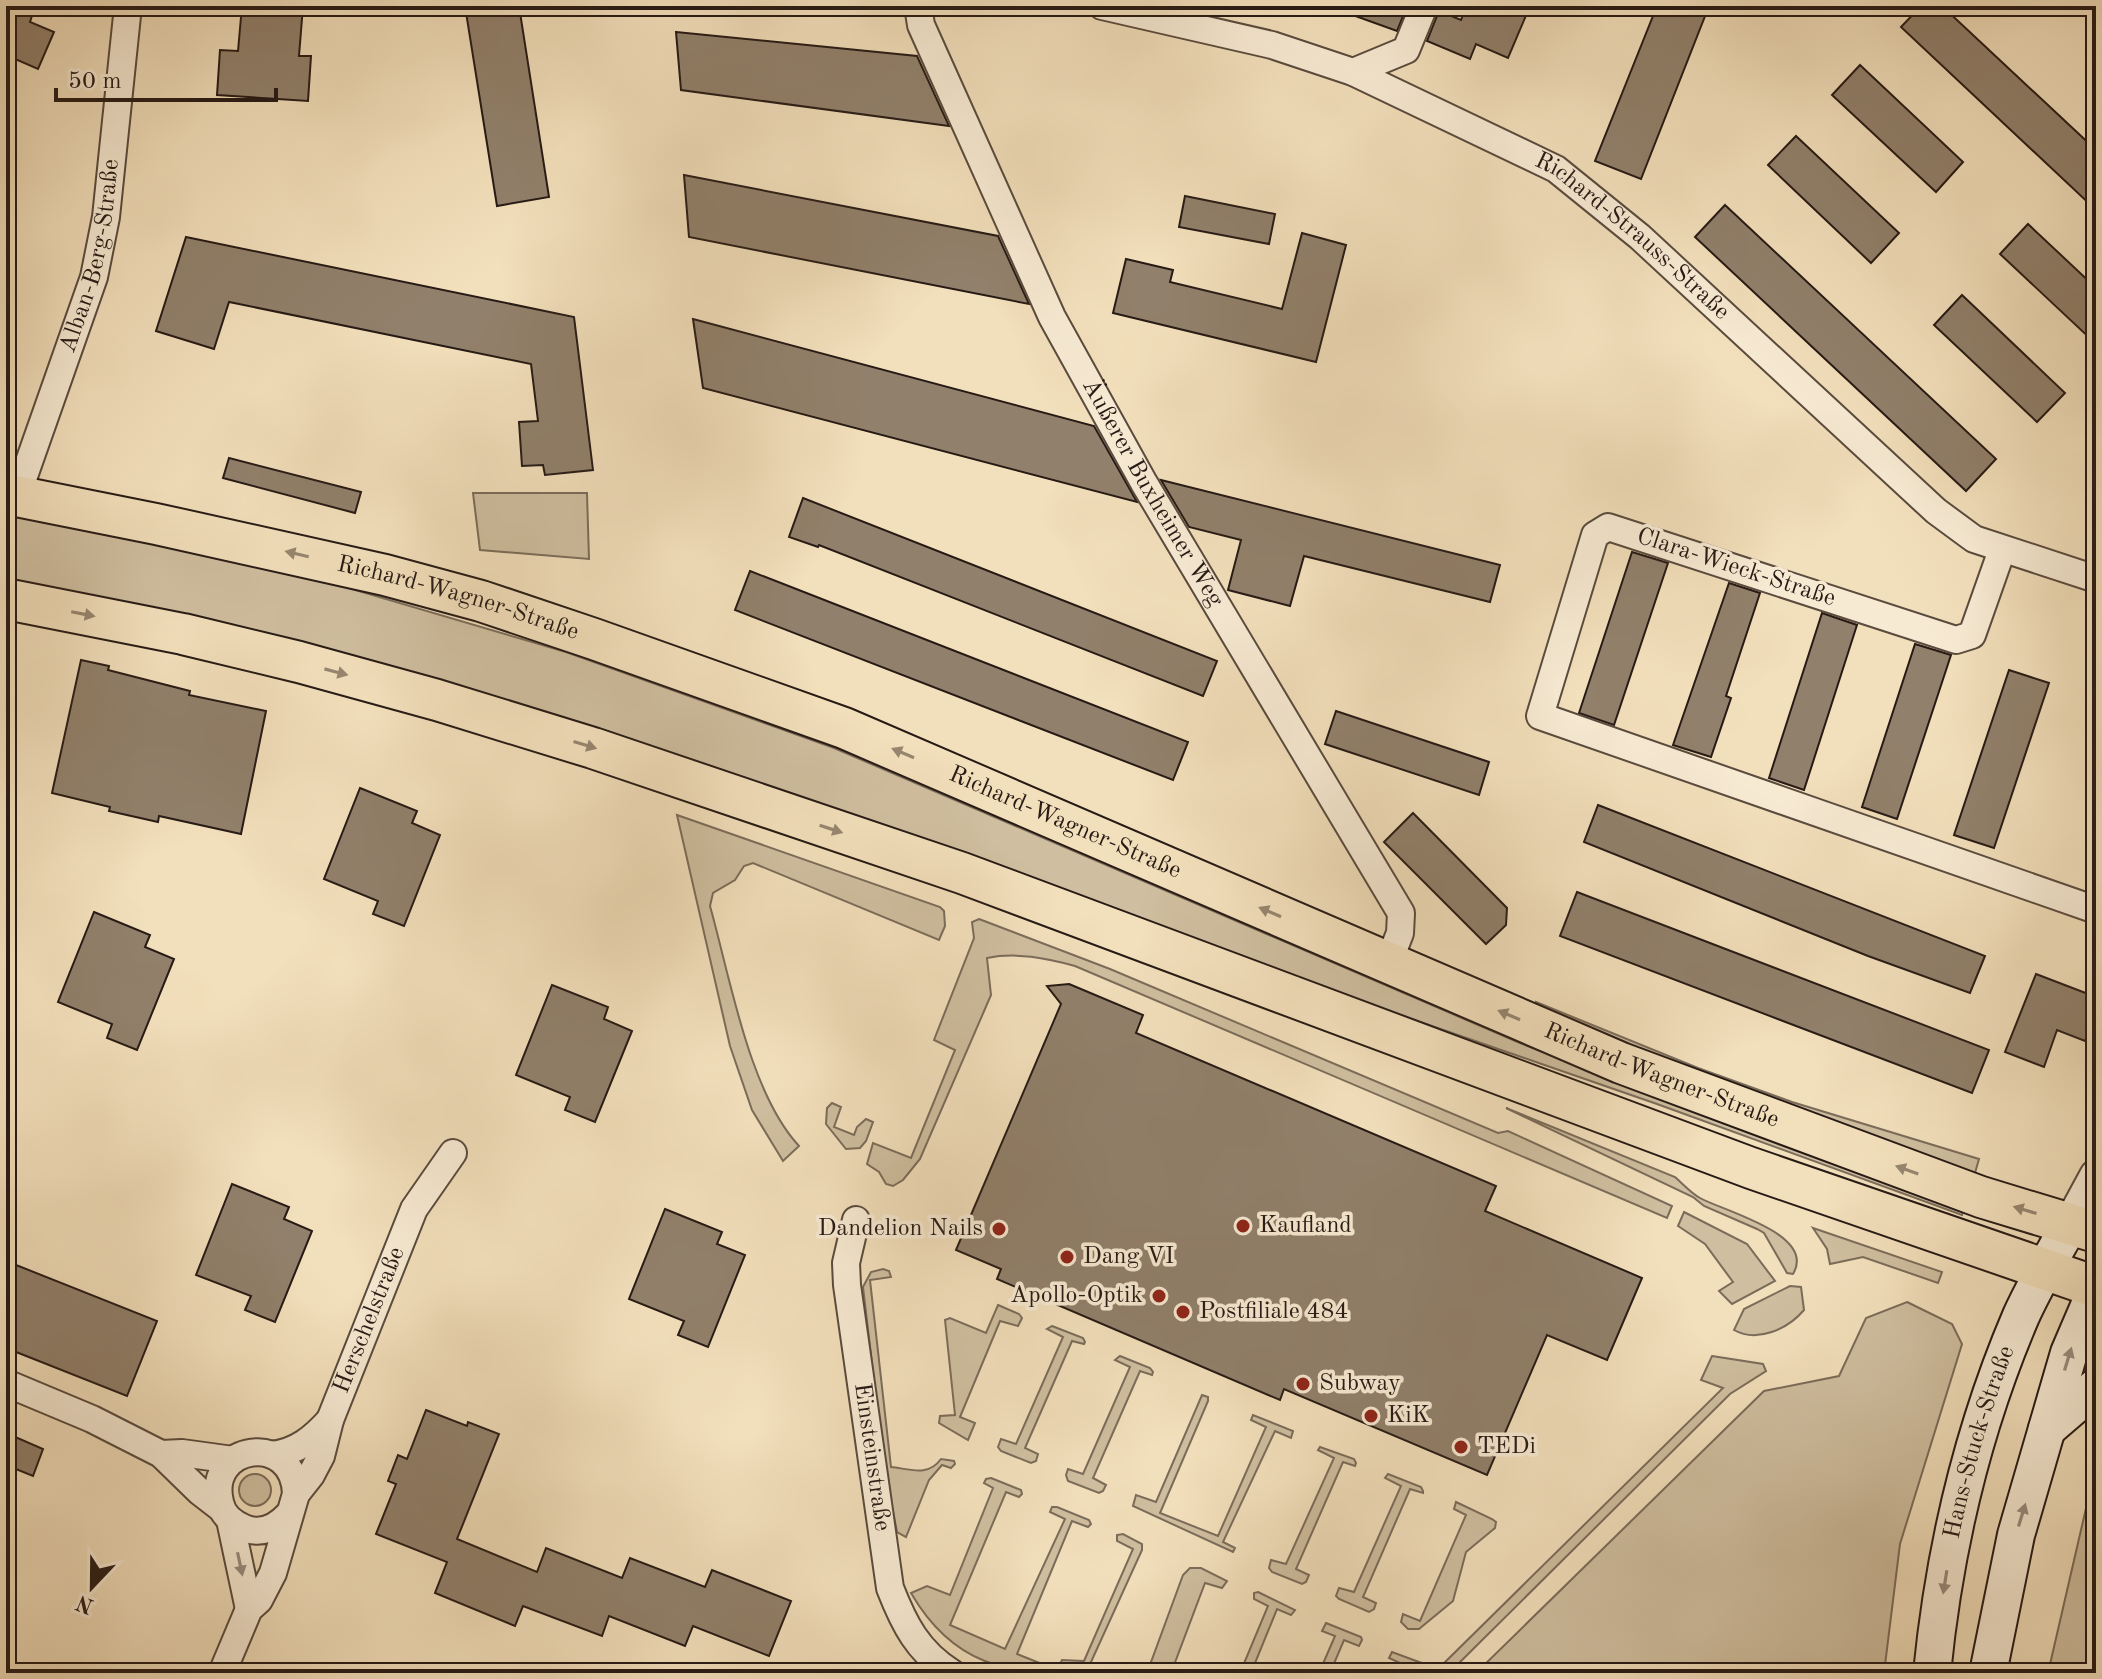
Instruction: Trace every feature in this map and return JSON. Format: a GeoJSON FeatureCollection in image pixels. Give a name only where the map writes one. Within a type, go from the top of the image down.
{"type":"FeatureCollection","features":[{"type":"Feature","properties":{"kind":"main road","name":"Richard-Wagner-Straße"},"geometry":{"type":"LineString","coordinates":[[11,495],[385,575],[481,601],[594,639],[844,728],[1388,964],[1663,1079],[1981,1197],[2083,1228]]}},
{"type":"Feature","properties":{"kind":"main road"},"geometry":{"type":"LineString","coordinates":[[6,599],[183,634],[299,662],[593,748],[1007,889],[1736,1163],[2096,1288],[2077,1331],[2016,1535],[1988,1673]]}},
{"type":"Feature","properties":{"kind":"main road","name":"Hans-Stuck-Straße"},"geometry":{"type":"LineString","coordinates":[[1932,1673],[1953,1534],[1982,1424],[2022,1315],[2045,1269],[2083,1228]]}},
{"type":"Feature","properties":{"kind":"main road"},"geometry":{"type":"LineString","coordinates":[[2046,1430],[2096,1387]]}},
{"type":"Feature","properties":{"kind":"street","name":"Alban-Berg-Straße"},"geometry":{"type":"LineString","coordinates":[[11,495],[94,277],[106,217],[128,6]]}},
{"type":"Feature","properties":{"kind":"street","name":"Äußerer Buxheimer Weg"},"geometry":{"type":"LineString","coordinates":[[918,6],[921,25],[1052,317],[1144,483],[1401,913],[1400,933],[1388,964]]}},
{"type":"Feature","properties":{"kind":"street"},"geometry":{"type":"LineString","coordinates":[[1353,72],[1406,50],[1424,6]]}},
{"type":"Feature","properties":{"kind":"street","name":"Richard-Strauss-Straße"},"geometry":{"type":"LineString","coordinates":[[1112,7],[1272,45],[1353,72],[1556,169],[1640,237],[1936,511],[1974,539],[2096,579]]}},
{"type":"Feature","properties":{"kind":"street","name":"Clara-Wieck-Straße"},"geometry":{"type":"LineString","coordinates":[[2002,550],[1972,635],[1956,640],[1608,527],[1595,535],[1540,716],[2096,910]]}},
{"type":"Feature","properties":{"kind":"street","name":"Herschelstraße"},"geometry":{"type":"LineString","coordinates":[[222,1673],[249,1609],[259,1600],[273,1573],[282,1550],[292,1504],[321,1456],[330,1420],[414,1209],[453,1153]]}},
{"type":"Feature","properties":{"kind":"street"},"geometry":{"type":"LineString","coordinates":[[2083,1228],[2096,1176]]}},
{"type":"Feature","properties":{"kind":"street","name":"Einsteinstraße"},"geometry":{"type":"LineString","coordinates":[[856,1220],[846,1263],[847,1285],[890,1588],[905,1627],[932,1661],[952,1673]]}},
{"type":"Feature","properties":{"kind":"street"},"geometry":{"type":"LineString","coordinates":[[6,1383],[92,1419],[161,1454],[246,1529],[262,1531],[276,1526],[292,1504],[296,1484],[287,1466],[272,1455]]}},
{"type":"Feature","properties":{"kind":"street"},"geometry":{"type":"LineString","coordinates":[[249,1609],[219,1481],[233,1460],[246,1453],[284,1453],[308,1442],[330,1420]]}},
{"type":"Feature","properties":{"kind":"street"},"geometry":{"type":"LineString","coordinates":[[161,1454],[182,1453],[233,1460]]}},
{"type":"Feature","properties":{"kind":"shaded area"},"geometry":{"type":"Polygon","coordinates":[[[473,493],[587,493],[589,559],[480,550],[473,493]]]}},
{"type":"Feature","properties":{"kind":"shaded area"},"geometry":{"type":"Polygon","coordinates":[[[6,509],[301,574],[566,652],[834,748],[1520,1043],[1750,1133],[1964,1209],[1962,1215],[1657,1104],[613,742],[6,584],[6,509]]]}},
{"type":"Feature","properties":{"kind":"shaded area"},"geometry":{"type":"Polygon","coordinates":[[[677,815],[940,907],[944,911],[945,926],[939,940],[753,863],[744,866],[735,880],[713,893],[710,906],[754,1065],[782,1123],[799,1146],[783,1161],[752,1110],[730,1046],[677,815]]]}},
{"type":"Feature","properties":{"kind":"shaded area"},"geometry":{"type":"Polygon","coordinates":[[[979,919],[1110,969],[1498,1133],[1508,1131],[1672,1206],[1667,1218],[1075,966],[1020,956],[987,958],[991,995],[920,1159],[903,1180],[893,1186],[886,1184],[879,1172],[867,1164],[873,1143],[911,1158],[955,1050],[934,1040],[974,938],[972,922],[979,919]]]}},
{"type":"Feature","properties":{"kind":"shaded area"},"geometry":{"type":"Polygon","coordinates":[[[1536,1002],[1698,1068],[1792,1102],[1979,1159],[1975,1173],[1881,1142],[1536,1009],[1536,1002]]]}},
{"type":"Feature","properties":{"kind":"shaded area"},"geometry":{"type":"Polygon","coordinates":[[[832,1103],[841,1107],[834,1127],[854,1135],[866,1119],[873,1122],[860,1148],[846,1149],[826,1124],[827,1108],[832,1103]]]}},
{"type":"Feature","properties":{"kind":"shaded area"},"geometry":{"type":"Polygon","coordinates":[[[1506,1108],[1675,1177],[1700,1198],[1764,1226],[1792,1247],[1797,1260],[1793,1274],[1787,1273],[1764,1233],[1506,1108]]]}},
{"type":"Feature","properties":{"kind":"shaded area"},"geometry":{"type":"Polygon","coordinates":[[[1684,1212],[1747,1244],[1775,1281],[1732,1304],[1719,1291],[1733,1282],[1705,1244],[1678,1226],[1684,1212]]]}},
{"type":"Feature","properties":{"kind":"shaded area"},"geometry":{"type":"Polygon","coordinates":[[[1813,1228],[1942,1272],[1938,1283],[1863,1257],[1830,1264],[1827,1249],[1813,1228]]]}},
{"type":"Feature","properties":{"kind":"shaded area"},"geometry":{"type":"Polygon","coordinates":[[[889,1271],[891,1277],[870,1280],[891,1467],[924,1470],[941,1459],[954,1461],[955,1464],[951,1468],[942,1465],[929,1480],[906,1537],[897,1532],[884,1466],[863,1287],[871,1272],[889,1271]]]}},
{"type":"Feature","properties":{"kind":"shaded area"},"geometry":{"type":"Polygon","coordinates":[[[1790,1286],[1801,1287],[1804,1310],[1790,1323],[1762,1334],[1743,1334],[1734,1330],[1744,1309],[1790,1286]]]}},
{"type":"Feature","properties":{"kind":"shaded area"},"geometry":{"type":"Polygon","coordinates":[[[1907,1302],[1952,1324],[1962,1344],[1900,1544],[1884,1673],[1476,1673],[1764,1391],[1839,1376],[1866,1318],[1907,1302]]]}},
{"type":"Feature","properties":{"kind":"shaded area"},"geometry":{"type":"Polygon","coordinates":[[[998,1305],[1022,1318],[1018,1326],[1000,1321],[960,1417],[975,1423],[968,1440],[939,1423],[940,1416],[955,1415],[945,1320],[950,1318],[986,1333],[998,1305]]]}},
{"type":"Feature","properties":{"kind":"shaded area"},"geometry":{"type":"Polygon","coordinates":[[[1052,1326],[1083,1338],[1085,1342],[1072,1341],[1025,1448],[1038,1454],[1036,1461],[1031,1463],[998,1447],[1001,1439],[1016,1444],[1063,1337],[1047,1329],[1052,1326]]]}},
{"type":"Feature","properties":{"kind":"shaded area"},"geometry":{"type":"Polygon","coordinates":[[[1120,1356],[1153,1372],[1152,1375],[1140,1371],[1093,1478],[1106,1485],[1099,1493],[1068,1481],[1066,1475],[1068,1469],[1083,1474],[1130,1367],[1115,1360],[1120,1356]]]}},
{"type":"Feature","properties":{"kind":"shaded area"},"geometry":{"type":"Polygon","coordinates":[[[1712,1356],[1763,1364],[1766,1371],[1730,1394],[1449,1673],[1395,1673],[1400,1663],[1389,1658],[1392,1652],[1438,1669],[1723,1388],[1701,1380],[1712,1356]]]}},
{"type":"Feature","properties":{"kind":"shaded area"},"geometry":{"type":"Polygon","coordinates":[[[1202,1395],[1208,1397],[1208,1401],[1160,1513],[1218,1536],[1266,1427],[1251,1420],[1253,1415],[1293,1431],[1291,1438],[1275,1431],[1223,1542],[1235,1548],[1233,1552],[1133,1506],[1136,1495],[1156,1502],[1202,1395]]]}},
{"type":"Feature","properties":{"kind":"shaded area"},"geometry":{"type":"Polygon","coordinates":[[[1320,1447],[1354,1459],[1356,1463],[1355,1466],[1343,1462],[1296,1569],[1309,1575],[1302,1584],[1269,1568],[1271,1560],[1286,1564],[1334,1458],[1318,1450],[1320,1447]]]}},
{"type":"Feature","properties":{"kind":"shaded area"},"geometry":{"type":"Polygon","coordinates":[[[2096,1465],[2096,1673],[2048,1673],[2096,1465]]]}},
{"type":"Feature","properties":{"kind":"shaded area"},"geometry":{"type":"Polygon","coordinates":[[[255,1474],[267,1478],[271,1490],[267,1502],[255,1506],[243,1502],[239,1490],[243,1478],[255,1474]]]}},
{"type":"Feature","properties":{"kind":"shaded area"},"geometry":{"type":"Polygon","coordinates":[[[1388,1474],[1421,1487],[1423,1493],[1410,1489],[1363,1597],[1376,1603],[1369,1612],[1336,1596],[1339,1588],[1354,1592],[1401,1486],[1385,1478],[1388,1474]]]}},
{"type":"Feature","properties":{"kind":"shaded area"},"geometry":{"type":"Polygon","coordinates":[[[991,1478],[1021,1490],[1022,1494],[1019,1497],[1006,1492],[950,1625],[1005,1649],[1065,1519],[1050,1512],[1052,1507],[1057,1507],[1089,1520],[1091,1524],[1088,1527],[1072,1521],[1017,1654],[1057,1670],[1062,1660],[1084,1661],[1133,1549],[1117,1541],[1117,1535],[1123,1534],[1142,1544],[1086,1673],[1031,1671],[984,1661],[945,1636],[911,1593],[927,1586],[950,1595],[993,1488],[984,1483],[991,1478]]]}},
{"type":"Feature","properties":{"kind":"shaded area"},"geometry":{"type":"Polygon","coordinates":[[[1456,1502],[1492,1519],[1496,1522],[1495,1528],[1466,1552],[1453,1601],[1419,1629],[1408,1629],[1401,1622],[1403,1614],[1420,1621],[1466,1515],[1454,1509],[1456,1502]]]}},
{"type":"Feature","properties":{"kind":"shaded area"},"geometry":{"type":"Polygon","coordinates":[[[1190,1568],[1201,1568],[1227,1581],[1222,1588],[1205,1583],[1171,1673],[1147,1673],[1183,1575],[1190,1568]]]}},
{"type":"Feature","properties":{"kind":"shaded area"},"geometry":{"type":"Polygon","coordinates":[[[1258,1592],[1295,1610],[1291,1615],[1277,1609],[1251,1673],[1240,1673],[1268,1606],[1254,1599],[1254,1593],[1258,1592]]]}},
{"type":"Feature","properties":{"kind":"shaded area"},"geometry":{"type":"Polygon","coordinates":[[[1326,1623],[1362,1640],[1359,1646],[1344,1640],[1330,1673],[1319,1673],[1335,1636],[1322,1631],[1326,1623]]]}},
{"type":"Feature","properties":{"kind":"building"},"geometry":{"type":"Polygon","coordinates":[[[6,6],[35,6],[30,22],[54,32],[38,69],[6,55],[6,6]]]}},
{"type":"Feature","properties":{"kind":"building"},"geometry":{"type":"Polygon","coordinates":[[[242,6],[303,6],[299,56],[311,56],[308,101],[217,95],[220,50],[238,51],[242,6]]]}},
{"type":"Feature","properties":{"kind":"building"},"geometry":{"type":"Polygon","coordinates":[[[465,6],[519,6],[549,197],[497,206],[465,6]]]}},
{"type":"Feature","properties":{"kind":"building"},"geometry":{"type":"Polygon","coordinates":[[[1336,6],[1407,6],[1397,31],[1336,9],[1336,6]]]}},
{"type":"Feature","properties":{"kind":"building"},"geometry":{"type":"Polygon","coordinates":[[[1466,6],[1530,6],[1508,58],[1476,44],[1470,59],[1427,41],[1439,11],[1461,20],[1466,6]]]}},
{"type":"Feature","properties":{"kind":"building"},"geometry":{"type":"Polygon","coordinates":[[[1657,6],[1709,6],[1641,179],[1595,161],[1657,6]]]}},
{"type":"Feature","properties":{"kind":"building"},"geometry":{"type":"Polygon","coordinates":[[[1921,6],[1942,6],[2096,150],[2096,210],[1901,27],[1921,6]]]}},
{"type":"Feature","properties":{"kind":"building"},"geometry":{"type":"Polygon","coordinates":[[[676,32],[917,56],[949,126],[681,90],[676,32]]]}},
{"type":"Feature","properties":{"kind":"building"},"geometry":{"type":"Polygon","coordinates":[[[1860,65],[1963,162],[1936,192],[1832,95],[1860,65]]]}},
{"type":"Feature","properties":{"kind":"building"},"geometry":{"type":"Polygon","coordinates":[[[1796,136],[1899,233],[1871,263],[1768,165],[1796,136]]]}},
{"type":"Feature","properties":{"kind":"building"},"geometry":{"type":"Polygon","coordinates":[[[684,175],[998,236],[1029,304],[689,237],[684,175]]]}},
{"type":"Feature","properties":{"kind":"building"},"geometry":{"type":"Polygon","coordinates":[[[1185,196],[1275,214],[1269,244],[1179,227],[1185,196]]]}},
{"type":"Feature","properties":{"kind":"building"},"geometry":{"type":"Polygon","coordinates":[[[1725,205],[1996,459],[1966,491],[1695,237],[1725,205]]]}},
{"type":"Feature","properties":{"kind":"building"},"geometry":{"type":"Polygon","coordinates":[[[2028,224],[2096,288],[2096,344],[2000,254],[2028,224]]]}},
{"type":"Feature","properties":{"kind":"building"},"geometry":{"type":"Polygon","coordinates":[[[1302,233],[1346,245],[1316,362],[1113,313],[1126,259],[1173,270],[1170,282],[1282,309],[1302,233]]]}},
{"type":"Feature","properties":{"kind":"building"},"geometry":{"type":"Polygon","coordinates":[[[186,237],[574,317],[593,470],[545,475],[543,465],[522,466],[519,422],[538,421],[531,364],[229,302],[214,349],[156,331],[186,237]]]}},
{"type":"Feature","properties":{"kind":"building"},"geometry":{"type":"Polygon","coordinates":[[[1962,295],[2065,393],[2037,422],[1934,325],[1962,295]]]}},
{"type":"Feature","properties":{"kind":"building"},"geometry":{"type":"Polygon","coordinates":[[[693,319],[1094,426],[1137,502],[703,388],[693,319]]]}},
{"type":"Feature","properties":{"kind":"building"},"geometry":{"type":"Polygon","coordinates":[[[229,458],[361,492],[355,513],[223,478],[229,458]]]}},
{"type":"Feature","properties":{"kind":"building"},"geometry":{"type":"Polygon","coordinates":[[[1161,480],[1500,565],[1490,602],[1304,556],[1290,606],[1228,590],[1241,540],[1189,527],[1161,480]]]}},
{"type":"Feature","properties":{"kind":"building"},"geometry":{"type":"Polygon","coordinates":[[[803,498],[1217,661],[1203,696],[819,545],[789,537],[803,498]]]}},
{"type":"Feature","properties":{"kind":"building"},"geometry":{"type":"Polygon","coordinates":[[[1632,552],[1668,563],[1614,725],[1579,713],[1632,552]]]}},
{"type":"Feature","properties":{"kind":"building"},"geometry":{"type":"Polygon","coordinates":[[[750,571],[1188,742],[1173,780],[735,610],[750,571]]]}},
{"type":"Feature","properties":{"kind":"building"},"geometry":{"type":"Polygon","coordinates":[[[1729,583],[1760,593],[1726,696],[1731,698],[1711,757],[1673,745],[1729,583]]]}},
{"type":"Feature","properties":{"kind":"building"},"geometry":{"type":"Polygon","coordinates":[[[1822,613],[1857,625],[1804,790],[1769,778],[1822,613]]]}},
{"type":"Feature","properties":{"kind":"building"},"geometry":{"type":"Polygon","coordinates":[[[1915,644],[1951,655],[1897,819],[1862,807],[1915,644]]]}},
{"type":"Feature","properties":{"kind":"building"},"geometry":{"type":"Polygon","coordinates":[[[81,660],[190,691],[189,695],[266,711],[241,834],[159,816],[158,822],[52,793],[81,660]]]}},
{"type":"Feature","properties":{"kind":"building"},"geometry":{"type":"Polygon","coordinates":[[[2009,670],[2049,683],[1994,848],[1954,835],[2009,670]]]}},
{"type":"Feature","properties":{"kind":"building"},"geometry":{"type":"Polygon","coordinates":[[[1336,711],[1489,762],[1479,795],[1325,744],[1336,711]]]}},
{"type":"Feature","properties":{"kind":"building"},"geometry":{"type":"Polygon","coordinates":[[[360,788],[417,811],[412,823],[440,835],[404,926],[373,914],[378,901],[324,879],[360,788]]]}},
{"type":"Feature","properties":{"kind":"building"},"geometry":{"type":"Polygon","coordinates":[[[1598,805],[1985,956],[1970,993],[1868,956],[1584,842],[1598,805]]]}},
{"type":"Feature","properties":{"kind":"building"},"geometry":{"type":"Polygon","coordinates":[[[1413,813],[1507,908],[1506,925],[1486,944],[1384,842],[1413,813]]]}},
{"type":"Feature","properties":{"kind":"building"},"geometry":{"type":"Polygon","coordinates":[[[1577,892],[1989,1050],[1972,1093],[1560,936],[1577,892]]]}},
{"type":"Feature","properties":{"kind":"building"},"geometry":{"type":"Polygon","coordinates":[[[94,912],[150,935],[145,947],[174,959],[137,1050],[107,1038],[112,1024],[58,1002],[94,912]]]}},
{"type":"Feature","properties":{"kind":"building"},"geometry":{"type":"Polygon","coordinates":[[[2036,974],[2096,997],[2096,1013],[2085,1041],[2057,1030],[2044,1067],[2005,1052],[2036,974]]]}},
{"type":"Feature","properties":{"kind":"building","name":"Kaufland"},"geometry":{"type":"Polygon","coordinates":[[[1069,984],[1143,1015],[1136,1033],[1496,1186],[1485,1211],[1642,1278],[1607,1360],[1547,1335],[1487,1475],[1284,1389],[1280,1400],[997,1279],[1001,1269],[956,1250],[1061,1004],[1047,986],[1069,984]]]}},
{"type":"Feature","properties":{"kind":"building"},"geometry":{"type":"Polygon","coordinates":[[[552,985],[608,1007],[604,1019],[632,1031],[595,1122],[565,1110],[570,1097],[516,1075],[552,985]]]}},
{"type":"Feature","properties":{"kind":"building"},"geometry":{"type":"Polygon","coordinates":[[[232,1184],[289,1207],[284,1219],[312,1231],[275,1322],[245,1310],[251,1296],[196,1275],[232,1184]]]}},
{"type":"Feature","properties":{"kind":"building"},"geometry":{"type":"Polygon","coordinates":[[[665,1209],[722,1232],[717,1244],[745,1255],[708,1347],[678,1335],[684,1321],[629,1299],[665,1209]]]}},
{"type":"Feature","properties":{"kind":"building"},"geometry":{"type":"Polygon","coordinates":[[[6,1261],[157,1321],[127,1396],[6,1348],[6,1261]]]}},
{"type":"Feature","properties":{"kind":"building"},"geometry":{"type":"Polygon","coordinates":[[[426,1410],[499,1434],[457,1539],[537,1572],[546,1548],[622,1578],[630,1558],[705,1587],[712,1570],[791,1601],[769,1656],[693,1626],[685,1646],[609,1616],[602,1636],[523,1606],[515,1626],[435,1593],[447,1562],[376,1534],[396,1484],[388,1481],[398,1455],[407,1459],[426,1410]]]}},
{"type":"Feature","properties":{"kind":"building"},"geometry":{"type":"Polygon","coordinates":[[[6,1433],[43,1449],[33,1476],[6,1465],[6,1433]]]}},
{"type":"Feature","properties":{"kind":"place","name":"Kaufland"},"geometry":{"type":"Point","coordinates":[1243,1226]}},
{"type":"Feature","properties":{"kind":"place","name":"Dandelion Nails"},"geometry":{"type":"Point","coordinates":[999,1229]}},
{"type":"Feature","properties":{"kind":"place","name":"Dang VI"},"geometry":{"type":"Point","coordinates":[1067,1257]}},
{"type":"Feature","properties":{"kind":"place","name":"Apollo-Optik"},"geometry":{"type":"Point","coordinates":[1159,1296]}},
{"type":"Feature","properties":{"kind":"place","name":"Postfiliale 484"},"geometry":{"type":"Point","coordinates":[1183,1312]}},
{"type":"Feature","properties":{"kind":"place","name":"Subway"},"geometry":{"type":"Point","coordinates":[1303,1384]}},
{"type":"Feature","properties":{"kind":"place","name":"KiK"},"geometry":{"type":"Point","coordinates":[1371,1416]}},
{"type":"Feature","properties":{"kind":"place","name":"TEDi"},"geometry":{"type":"Point","coordinates":[1461,1447]}}]}
